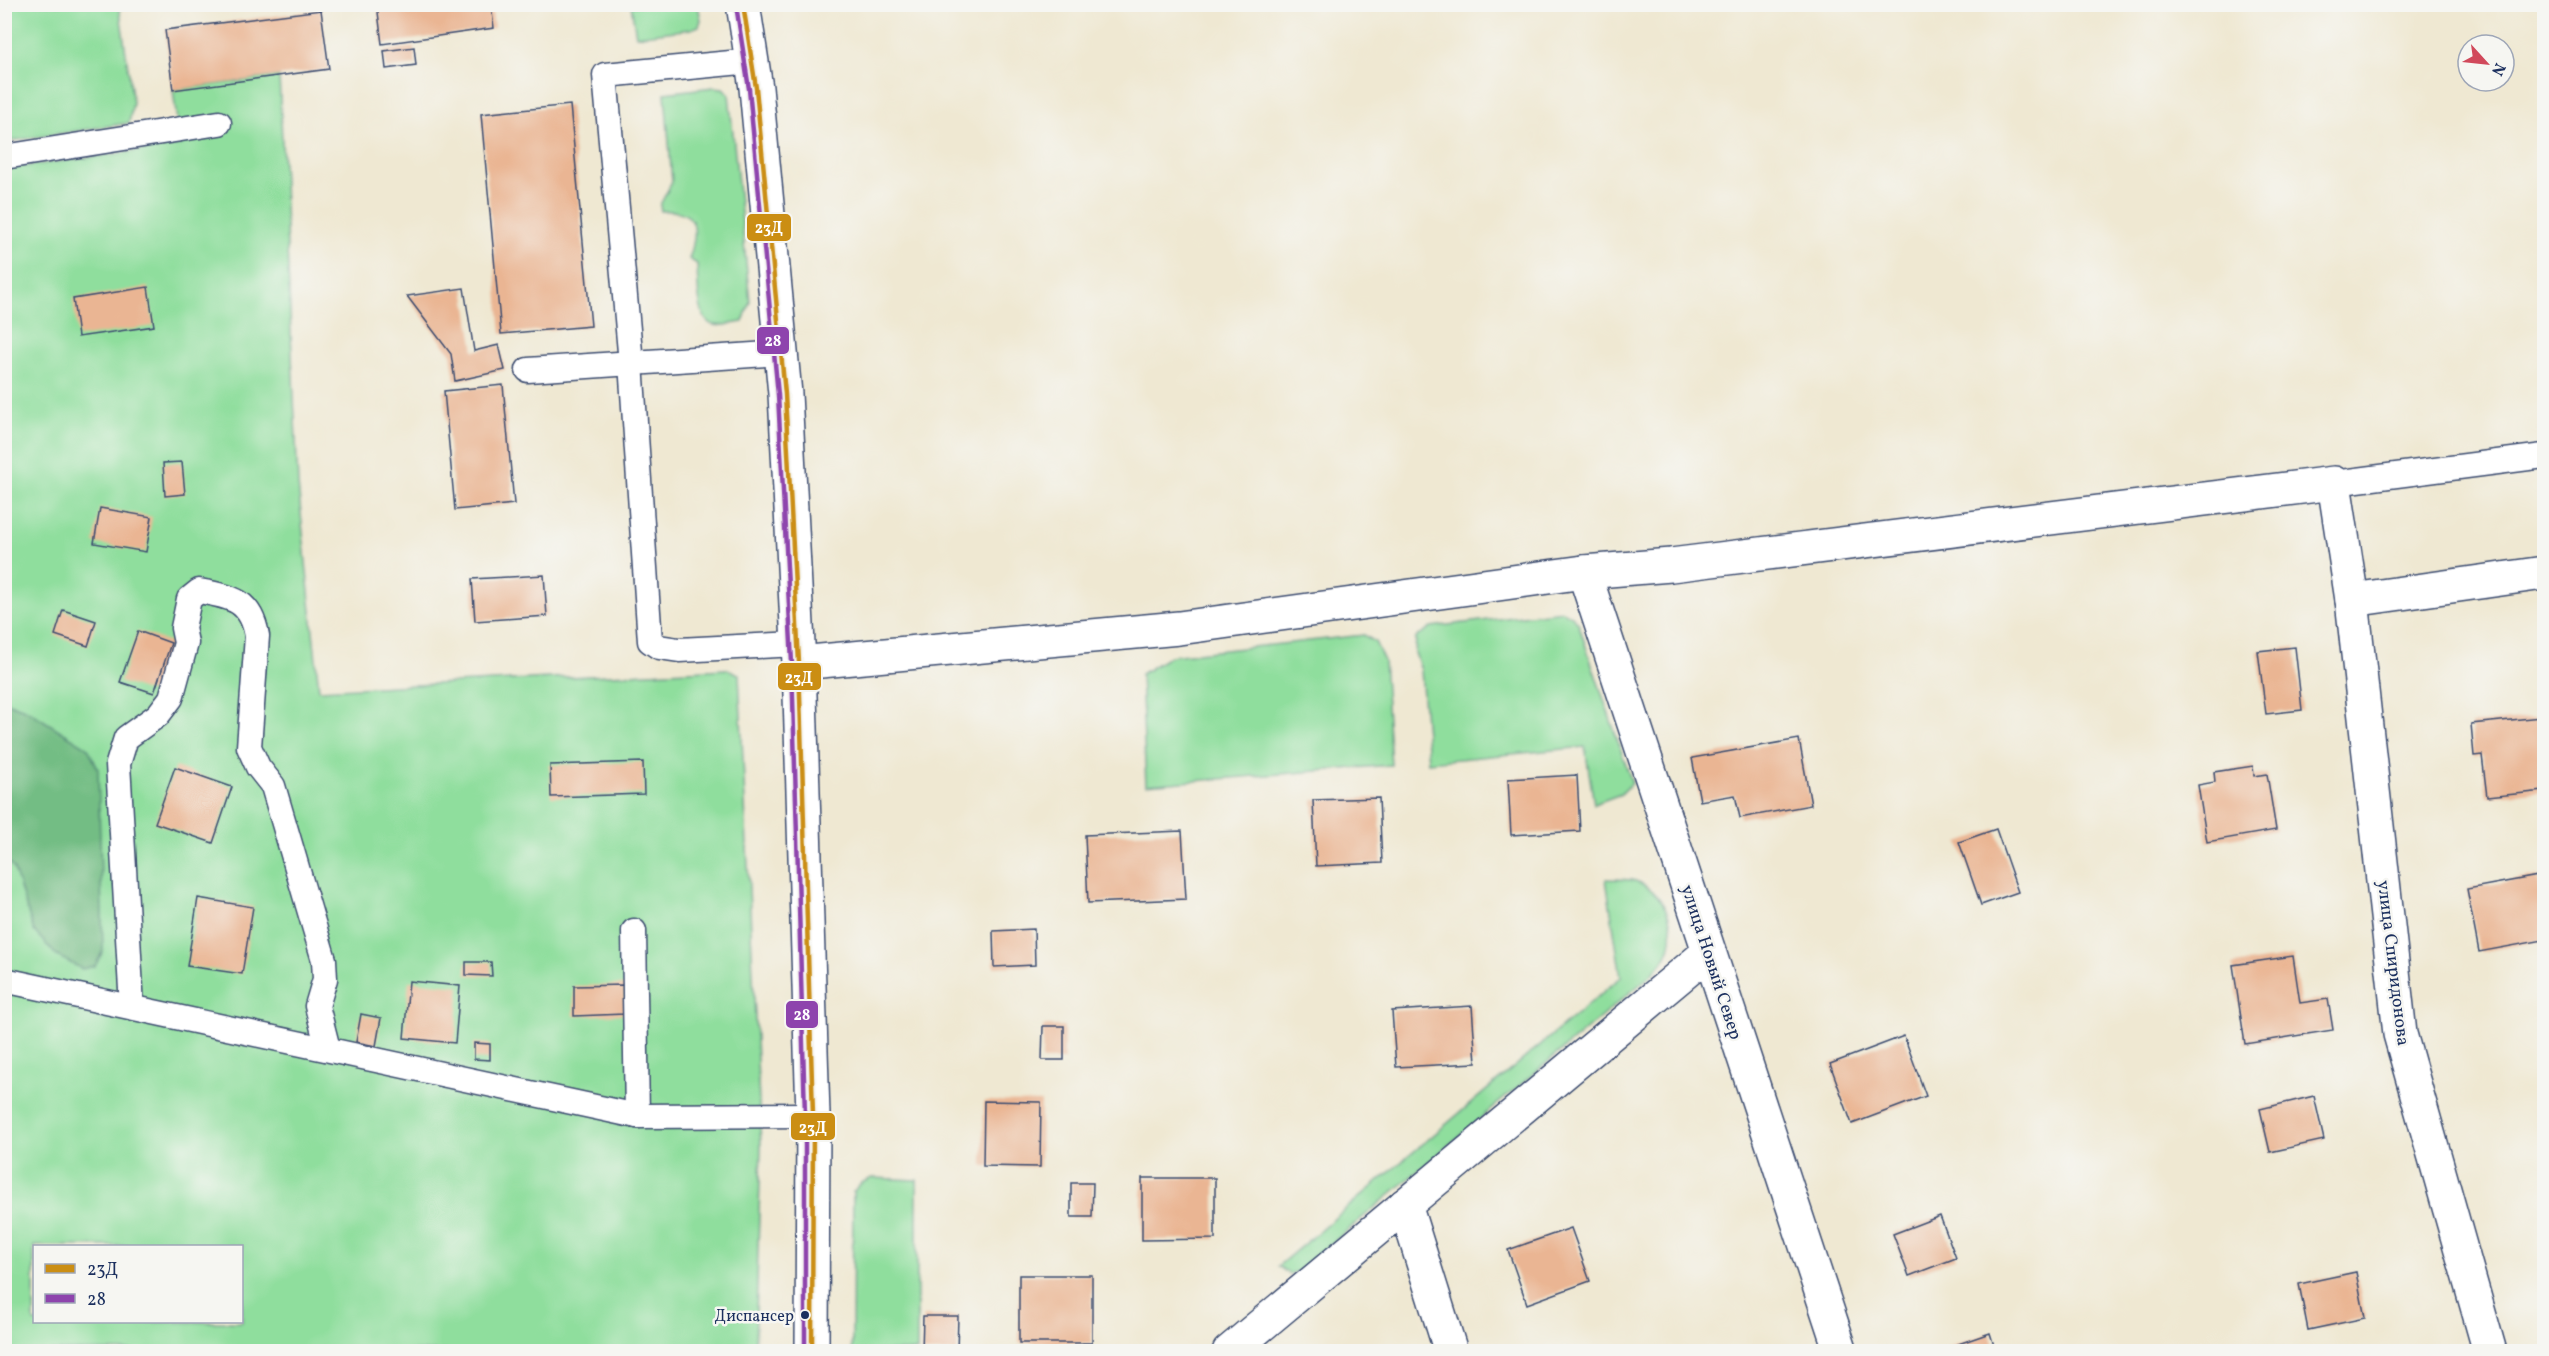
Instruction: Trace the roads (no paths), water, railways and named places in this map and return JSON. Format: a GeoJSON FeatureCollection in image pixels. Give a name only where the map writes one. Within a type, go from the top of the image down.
{"type":"FeatureCollection","features":[{"type":"Feature","properties":{"kind":"street"},"geometry":{"type":"LineString","coordinates":[[743,4],[756,88],[781,352],[798,654],[813,1114],[812,1352]]}},
{"type":"Feature","properties":{"kind":"street"},"geometry":{"type":"LineString","coordinates":[[798,654],[1179,628],[1584,572],[1671,565],[2334,483]]}},
{"type":"Feature","properties":{"kind":"street","name":"улица Спиридонова"},"geometry":{"type":"LineString","coordinates":[[2334,483],[2352,600],[2400,1034],[2490,1352]]}},
{"type":"Feature","properties":{"kind":"street","name":"улица Новый Север"},"geometry":{"type":"LineString","coordinates":[[1584,572],[1841,1352]]}},
{"type":"Feature","properties":{"kind":"street"},"geometry":{"type":"LineString","coordinates":[[2352,600],[2544,573]]}},
{"type":"Feature","properties":{"kind":"street"},"geometry":{"type":"LineString","coordinates":[[1229,1352],[1709,952]]}},
{"type":"Feature","properties":{"kind":"street"},"geometry":{"type":"LineString","coordinates":[[1405,1205],[1451,1352]]}},
{"type":"Feature","properties":{"kind":"lane"},"geometry":{"type":"LineString","coordinates":[[752,61],[605,75],[631,363],[650,641],[659,647],[679,650],[798,654]]}},
{"type":"Feature","properties":{"kind":"lane"},"geometry":{"type":"LineString","coordinates":[[4,157],[219,123]]}},
{"type":"Feature","properties":{"kind":"lane"},"geometry":{"type":"LineString","coordinates":[[528,370],[781,352]]}},
{"type":"Feature","properties":{"kind":"lane"},"geometry":{"type":"LineString","coordinates":[[2334,483],[2544,456]]}},
{"type":"Feature","properties":{"kind":"lane"},"geometry":{"type":"LineString","coordinates":[[132,1007],[118,764],[126,738],[158,715],[171,698],[186,643],[183,628],[189,599],[199,591],[213,593],[233,598],[247,608],[254,621],[257,636],[249,747],[258,767],[273,786],[324,960],[325,979],[317,1006],[328,1049]]}},
{"type":"Feature","properties":{"kind":"lane"},"geometry":{"type":"LineString","coordinates":[[634,931],[637,1116]]}},
{"type":"Feature","properties":{"kind":"lane"},"geometry":{"type":"LineString","coordinates":[[4,980],[637,1116],[813,1114]]}},
{"type":"Feature","properties":{"kind":"place","name":"Диспансер"},"geometry":{"type":"Point","coordinates":[805,1315]}}]}
